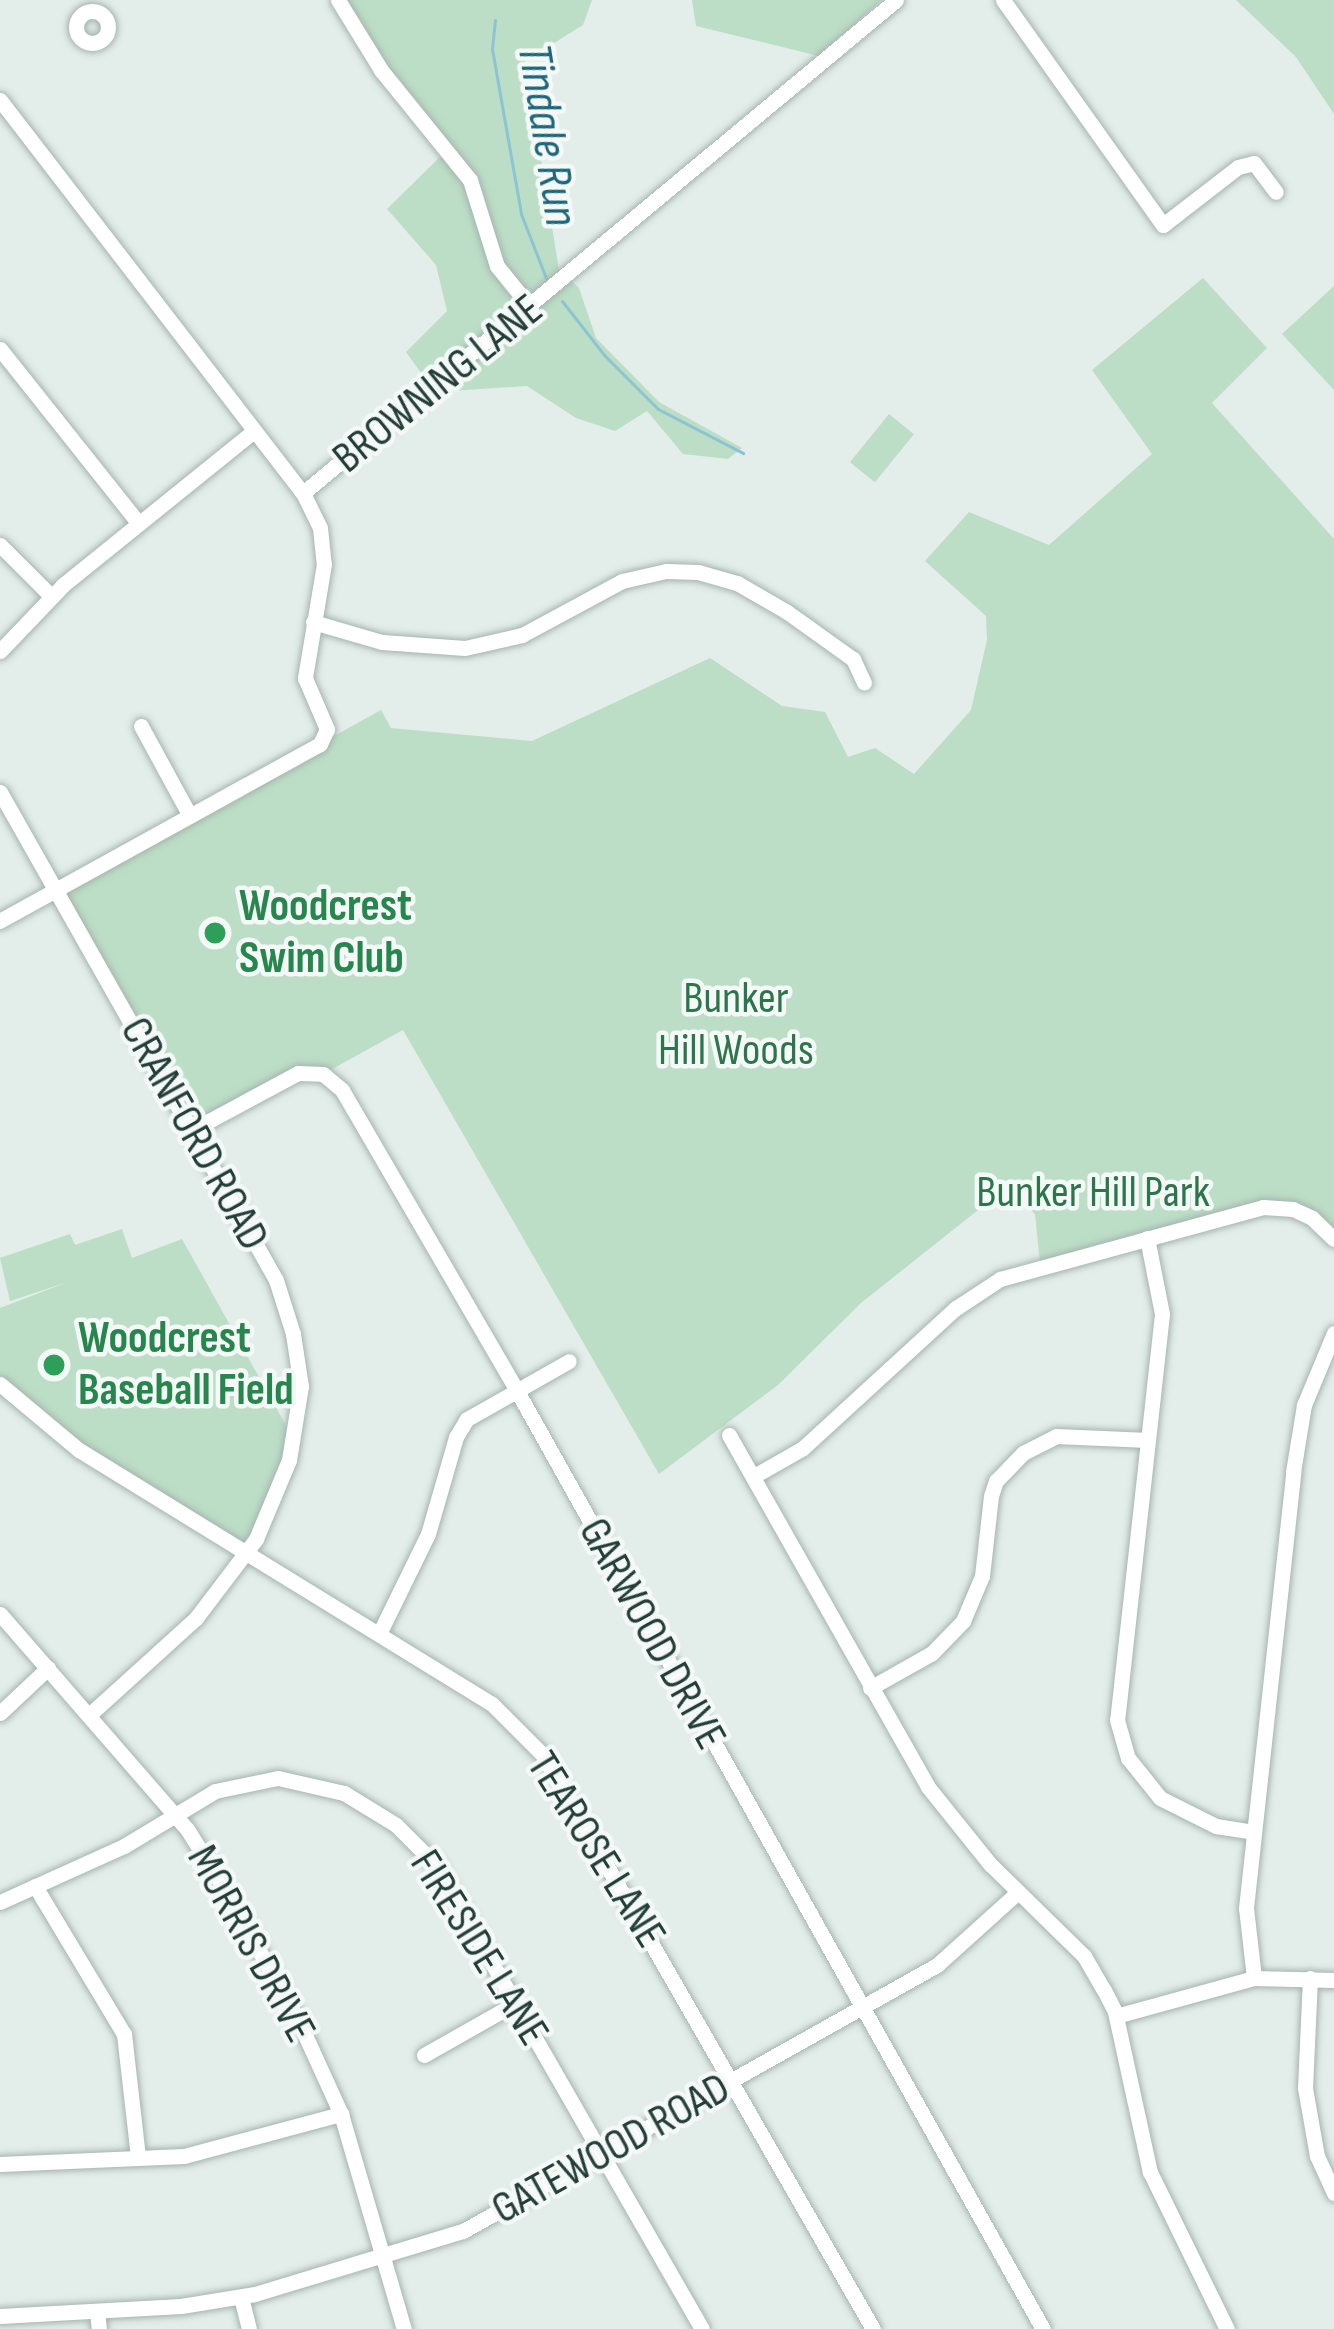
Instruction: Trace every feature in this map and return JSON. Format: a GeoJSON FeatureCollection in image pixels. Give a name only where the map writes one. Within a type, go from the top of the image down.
{"type":"FeatureCollection","features":[{"type":"Feature","properties":{"kind":"street"},"geometry":{"type":"LineString","coordinates":[[338,0],[381,70],[470,180],[497,266],[531,308]]}},
{"type":"Feature","properties":{"kind":"street","name":"BROWNING LANE"},"geometry":{"type":"LineString","coordinates":[[0,100],[303,493],[896,0]]}},
{"type":"Feature","properties":{"kind":"street"},"geometry":{"type":"LineString","coordinates":[[1003,0],[1163,225],[1238,166],[1254,164],[1276,192]]}},
{"type":"Feature","properties":{"kind":"street"},"geometry":{"type":"LineString","coordinates":[[0,349],[139,524]]}},
{"type":"Feature","properties":{"kind":"street"},"geometry":{"type":"LineString","coordinates":[[0,651],[51,596],[254,431]]}},
{"type":"Feature","properties":{"kind":"street"},"geometry":{"type":"LineString","coordinates":[[0,921],[320,744],[327,728],[305,678],[324,565],[323,541],[303,493]]}},
{"type":"Feature","properties":{"kind":"street"},"geometry":{"type":"LineString","coordinates":[[0,545],[51,596]]}},
{"type":"Feature","properties":{"kind":"street"},"geometry":{"type":"LineString","coordinates":[[313,622],[382,642],[465,648],[522,635],[622,580],[666,571],[698,572],[737,584],[788,612],[853,658],[863,683]]}},
{"type":"Feature","properties":{"kind":"street"},"geometry":{"type":"LineString","coordinates":[[140,726],[190,816]]}},
{"type":"Feature","properties":{"kind":"street","name":"CRANFORD ROAD"},"geometry":{"type":"LineString","coordinates":[[0,792],[276,1280],[293,1334],[301,1386],[279,1490],[246,1554],[196,1618],[90,1714]]}},
{"type":"Feature","properties":{"kind":"street","name":"GARWOOD DRIVE"},"geometry":{"type":"LineString","coordinates":[[192,1130],[295,1074],[312,1072],[332,1079],[517,1391],[1043,2329]]}},
{"type":"Feature","properties":{"kind":"street"},"geometry":{"type":"LineString","coordinates":[[754,1477],[803,1448],[956,1308],[989,1286],[1263,1207],[1293,1209],[1312,1218],[1334,1239]]}},
{"type":"Feature","properties":{"kind":"street"},"geometry":{"type":"LineString","coordinates":[[1147,1238],[1162,1314],[1118,1720],[1138,1776],[1160,1798],[1216,1826],[1252,1832]]}},
{"type":"Feature","properties":{"kind":"street"},"geometry":{"type":"LineString","coordinates":[[1254,1978],[1246,1908],[1252,1832],[1297,1449],[1304,1405],[1334,1333]]}},
{"type":"Feature","properties":{"kind":"street"},"geometry":{"type":"LineString","coordinates":[[380,1634],[428,1534],[467,1419],[569,1361]]}},
{"type":"Feature","properties":{"kind":"street","name":"TEAROSE LANE"},"geometry":{"type":"LineString","coordinates":[[0,1384],[79,1450],[492,1704],[543,1754],[873,2329]]}},
{"type":"Feature","properties":{"kind":"street"},"geometry":{"type":"LineString","coordinates":[[729,1435],[870,1688],[958,1829],[1084,1956],[1116,2016],[1150,2172],[1227,2329]]}},
{"type":"Feature","properties":{"kind":"street"},"geometry":{"type":"LineString","coordinates":[[870,1688],[932,1653],[963,1621],[982,1576],[996,1481],[1023,1453],[1056,1436],[1148,1440]]}},
{"type":"Feature","properties":{"kind":"street","name":"MORRIS DRIVE"},"geometry":{"type":"LineString","coordinates":[[0,1614],[173,1813],[279,1986],[341,2114],[404,2329]]}},
{"type":"Feature","properties":{"kind":"street"},"geometry":{"type":"LineString","coordinates":[[0,1713],[48,1668]]}},
{"type":"Feature","properties":{"kind":"street","name":"FIRESIDE LANE"},"geometry":{"type":"LineString","coordinates":[[0,1902],[124,1846],[215,1791],[278,1778],[344,1793],[396,1825],[435,1864],[702,2329]]}},
{"type":"Feature","properties":{"kind":"street"},"geometry":{"type":"LineString","coordinates":[[34,1886],[124,2034],[137,2156]]}},
{"type":"Feature","properties":{"kind":"street","name":"GATEWOOD ROAD"},"geometry":{"type":"LineString","coordinates":[[0,2316],[241,2296],[464,2231],[937,1965],[1018,1892]]}},
{"type":"Feature","properties":{"kind":"street"},"geometry":{"type":"LineString","coordinates":[[1116,2016],[1254,1978],[1334,1980]]}},
{"type":"Feature","properties":{"kind":"street"},"geometry":{"type":"LineString","coordinates":[[1310,1978],[1306,2088],[1312,2135],[1334,2193]]}},
{"type":"Feature","properties":{"kind":"street"},"geometry":{"type":"LineString","coordinates":[[424,2055],[516,2003]]}},
{"type":"Feature","properties":{"kind":"street"},"geometry":{"type":"LineString","coordinates":[[0,2164],[184,2156],[341,2114]]}},
{"type":"Feature","properties":{"kind":"street"},"geometry":{"type":"LineString","coordinates":[[241,2296],[249,2329]]}},
{"type":"Feature","properties":{"kind":"street"},"geometry":{"type":"LineString","coordinates":[[97,2311],[99,2329]]}},
{"type":"Feature","properties":{"kind":"green space"},"geometry":{"type":"Polygon","coordinates":[[[337,0],[592,0],[583,25],[525,61],[559,270],[579,288],[596,338],[659,402],[742,448],[728,459],[683,454],[647,411],[615,431],[576,418],[527,386],[435,392],[406,352],[447,311],[436,265],[387,209],[448,149],[337,0]]]}},
{"type":"Feature","properties":{"kind":"green space"},"geometry":{"type":"Polygon","coordinates":[[[692,0],[881,0],[819,56],[696,26],[692,0]]]}},
{"type":"Feature","properties":{"kind":"green space"},"geometry":{"type":"Polygon","coordinates":[[[1236,0],[1334,0],[1334,114],[1296,57],[1236,0]]]}},
{"type":"Feature","properties":{"kind":"green space"},"geometry":{"type":"Polygon","coordinates":[[[1203,278],[1267,348],[1212,403],[1334,539],[1334,1244],[1309,1222],[1263,1207],[1041,1272],[1035,1214],[1007,1187],[861,1303],[778,1385],[659,1474],[403,1030],[323,1074],[309,1072],[192,1130],[57,890],[381,710],[391,728],[532,741],[710,658],[782,706],[825,712],[848,757],[875,748],[914,774],[971,710],[987,640],[986,616],[925,561],[969,512],[1049,545],[1152,454],[1092,370],[1203,278]]]}},
{"type":"Feature","properties":{"kind":"green space"},"geometry":{"type":"Polygon","coordinates":[[[1334,286],[1334,390],[1282,334],[1334,286]]]}},
{"type":"Feature","properties":{"kind":"green space"},"geometry":{"type":"Polygon","coordinates":[[[889,414],[914,434],[875,482],[850,462],[889,414]]]}},
{"type":"Feature","properties":{"kind":"green space"},"geometry":{"type":"Polygon","coordinates":[[[122,1229],[132,1258],[182,1239],[293,1438],[246,1554],[79,1450],[0,1384],[0,1308],[68,1282],[10,1301],[0,1258],[70,1234],[75,1245],[122,1229]]]}},
{"type":"Feature","properties":{"kind":"waterway","name":"Tindale Run"},"geometry":{"type":"LineString","coordinates":[[495,20],[492,49],[521,214],[546,278]]}},
{"type":"Feature","properties":{"kind":"waterway","name":"Tindale Run"},"geometry":{"type":"LineString","coordinates":[[562,301],[605,356],[658,409],[743,453]]}},
{"type":"Feature","properties":{"kind":"place","name":"Woodcrest Swim Club"},"geometry":{"type":"Point","coordinates":[215,933]}},
{"type":"Feature","properties":{"kind":"place","name":"Woodcrest Baseball Field"},"geometry":{"type":"Point","coordinates":[54,1365]}},
{"type":"Feature","properties":{"kind":"park label","name":"Bunker Hill Woods"},"geometry":{"type":"Point","coordinates":[736,1025]}},
{"type":"Feature","properties":{"kind":"park label","name":"Bunker Hill Park"},"geometry":{"type":"Point","coordinates":[1093,1193]}}]}
